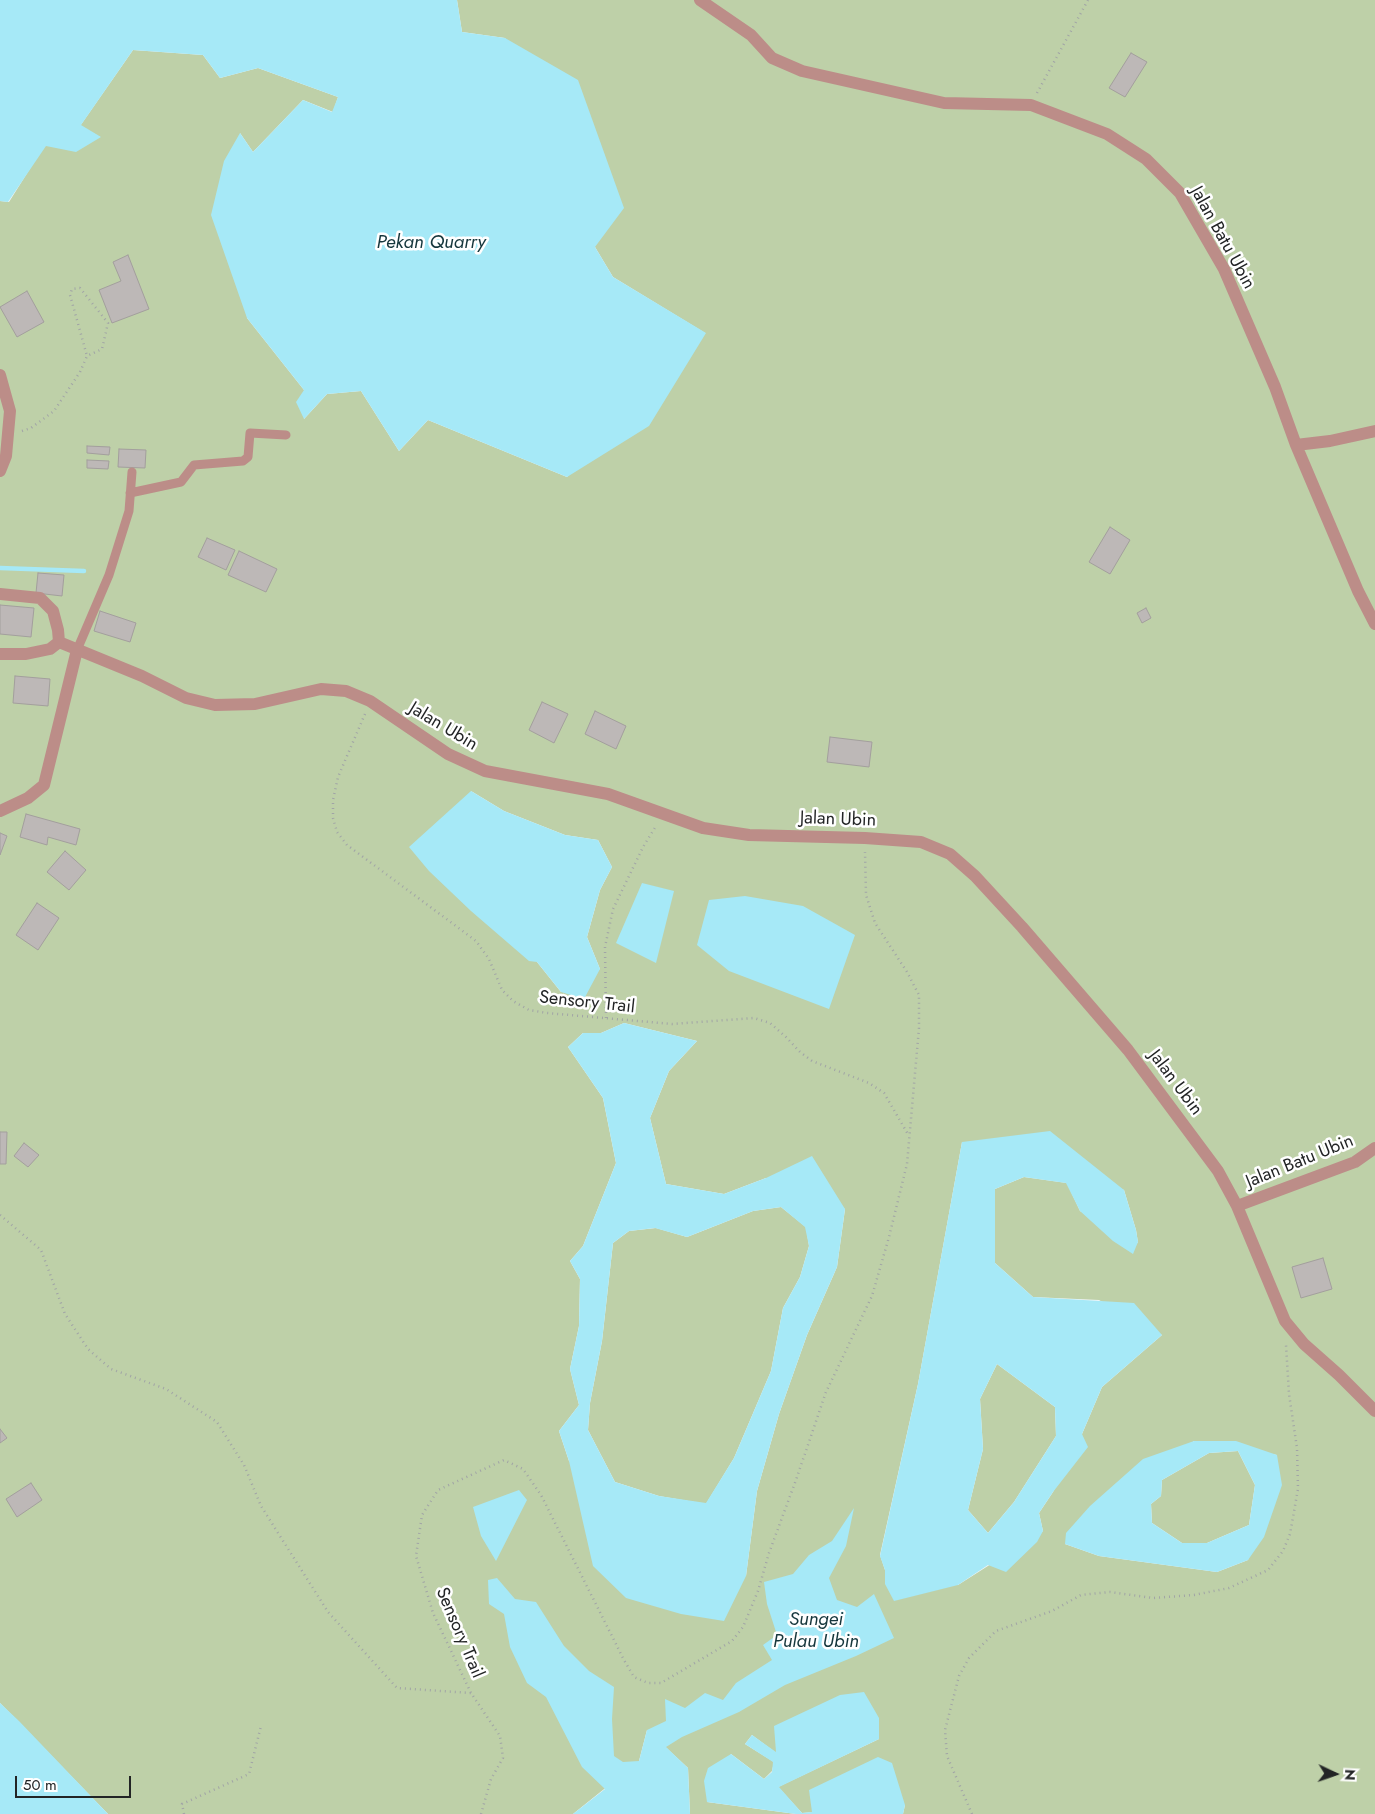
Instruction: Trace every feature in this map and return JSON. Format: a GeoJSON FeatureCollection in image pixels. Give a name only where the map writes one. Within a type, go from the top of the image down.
{"type":"FeatureCollection","features":[{"type":"Feature","properties":{"kind":"street","name":"Jalan Batu Ubin"},"geometry":{"type":"LineString","coordinates":[[700,0],[751,35],[772,58],[802,71],[944,104],[1031,106],[1107,134],[1146,159],[1180,193],[1224,269],[1275,387],[1296,445],[1358,591],[1375,624]]}},
{"type":"Feature","properties":{"kind":"street"},"geometry":{"type":"LineString","coordinates":[[0,376],[10,411],[4,436],[6,456],[0,471]]}},
{"type":"Feature","properties":{"kind":"street"},"geometry":{"type":"LineString","coordinates":[[1296,445],[1330,441],[1375,431]]}},
{"type":"Feature","properties":{"kind":"street"},"geometry":{"type":"LineString","coordinates":[[0,594],[40,598],[53,612],[59,642],[50,649],[26,654],[0,654]]}},
{"type":"Feature","properties":{"kind":"street","name":"Jalan Ubin"},"geometry":{"type":"LineString","coordinates":[[59,642],[142,676],[186,698],[215,705],[255,704],[321,689],[346,690],[370,701],[448,754],[484,771],[608,794],[703,828],[749,835],[865,838],[921,842],[950,854],[975,876],[1022,927],[1128,1050],[1218,1171],[1237,1206],[1285,1321],[1304,1344],[1375,1411]]}},
{"type":"Feature","properties":{"kind":"street"},"geometry":{"type":"LineString","coordinates":[[0,811],[28,798],[44,785],[77,650]]}},
{"type":"Feature","properties":{"kind":"street","name":"Jalan Batu Ubin"},"geometry":{"type":"LineString","coordinates":[[1237,1206],[1355,1162],[1375,1148]]}},
{"type":"Feature","properties":{"kind":"lane"},"geometry":{"type":"LineString","coordinates":[[130,493],[181,482],[194,465],[242,461],[248,457],[250,433],[286,435]]}},
{"type":"Feature","properties":{"kind":"lane"},"geometry":{"type":"LineString","coordinates":[[77,650],[109,575],[129,511],[132,472]]}},
{"type":"Feature","properties":{"kind":"path"},"geometry":{"type":"LineString","coordinates":[[1031,106],[1088,0]]}},
{"type":"Feature","properties":{"kind":"path"},"geometry":{"type":"LineString","coordinates":[[4,436],[31,428],[54,411],[80,372],[87,356],[70,295],[72,290],[80,288],[108,323],[102,349],[87,356]]}},
{"type":"Feature","properties":{"kind":"path","name":"Sensory Trail"},"geometry":{"type":"LineString","coordinates":[[370,701],[338,777],[333,800],[333,818],[337,832],[347,845],[476,941],[489,959],[502,990],[513,1001],[529,1010],[538,1012],[606,1018],[681,1024],[754,1018],[770,1023],[812,1061],[869,1083],[884,1093],[910,1137],[906,1164],[891,1228],[872,1296],[826,1392],[769,1553],[758,1591],[743,1627],[732,1642],[661,1683],[648,1683],[634,1677],[542,1495],[523,1468],[504,1460],[438,1490],[422,1515],[416,1556],[433,1613],[471,1693],[500,1736],[503,1758],[491,1779],[481,1814]]}},
{"type":"Feature","properties":{"kind":"path"},"geometry":{"type":"LineString","coordinates":[[606,1018],[605,947],[612,909],[643,847],[664,814]]}},
{"type":"Feature","properties":{"kind":"path"},"geometry":{"type":"LineString","coordinates":[[865,838],[866,895],[875,923],[907,972],[919,995],[919,1028],[910,1137]]}},
{"type":"Feature","properties":{"kind":"path"},"geometry":{"type":"LineString","coordinates":[[0,1214],[41,1250],[65,1314],[88,1349],[111,1368],[166,1390],[217,1422],[244,1465],[261,1506],[328,1612],[397,1688],[471,1693]]}},
{"type":"Feature","properties":{"kind":"path"},"geometry":{"type":"LineString","coordinates":[[972,1814],[948,1756],[945,1730],[959,1676],[969,1658],[996,1631],[1052,1611],[1081,1595],[1110,1592],[1153,1598],[1194,1595],[1229,1588],[1268,1570],[1283,1551],[1290,1534],[1298,1489],[1297,1448],[1289,1394],[1285,1321]]}},
{"type":"Feature","properties":{"kind":"path"},"geometry":{"type":"LineString","coordinates":[[184,1814],[182,1804],[249,1774],[261,1726]]}},
{"type":"Feature","properties":{"kind":"green space"},"geometry":{"type":"Polygon","coordinates":[[[457,0],[1375,0],[1375,1814],[903,1814],[905,1805],[802,1813],[778,1787],[879,1739],[776,1753],[752,1735],[745,1744],[774,1762],[772,1771],[764,1779],[731,1754],[707,1802],[796,1814],[690,1814],[688,1768],[647,1730],[639,1761],[573,1814],[108,1814],[0,1703],[0,201],[9,202],[44,146],[71,132],[100,137],[80,126],[133,50],[203,55],[220,78],[258,68],[338,97],[333,112],[303,100],[253,152],[240,133],[247,318],[304,390],[304,419],[327,394],[361,391],[399,451],[428,420],[567,477],[705,333],[613,277],[595,247],[505,38],[462,32],[457,0]],[[471,791],[537,962],[561,992],[600,969],[587,937],[600,890],[612,867],[598,840],[565,835],[504,811],[471,791]],[[624,1023],[601,1033],[583,1033],[568,1047],[603,1098],[616,1163],[583,1246],[570,1261],[580,1279],[579,1326],[570,1369],[579,1405],[559,1431],[569,1461],[746,1576],[757,1491],[779,1414],[807,1335],[837,1267],[845,1209],[766,1178],[724,1194],[666,1184],[650,1118],[669,1071],[697,1041],[624,1023]],[[962,1142],[918,1384],[880,1555],[885,1570],[885,1584],[958,1585],[1043,1531],[1039,1513],[1053,1492],[1082,1434],[1102,1387],[1162,1335],[1099,1300],[1033,1297],[995,1263],[995,1189],[1024,1177],[1067,1183],[1080,1211],[1138,1243],[1124,1190],[962,1142]],[[1194,1441],[1065,1544],[1099,1556],[1217,1572],[1248,1560],[1277,1455],[1194,1441]]]}},
{"type":"Feature","properties":{"kind":"green space"},"geometry":{"type":"Polygon","coordinates":[[[781,1207],[806,1227],[809,1246],[800,1277],[783,1308],[771,1371],[734,1458],[706,1504],[659,1496],[615,1482],[588,1430],[590,1403],[602,1341],[613,1243],[629,1231],[656,1228],[687,1237],[753,1211],[781,1207]]]}},
{"type":"Feature","properties":{"kind":"green space"},"geometry":{"type":"Polygon","coordinates":[[[997,1364],[1055,1407],[1056,1436],[1014,1502],[988,1533],[968,1510],[983,1449],[980,1399],[997,1364]]]}},
{"type":"Feature","properties":{"kind":"green space"},"geometry":{"type":"Polygon","coordinates":[[[1238,1451],[1255,1485],[1249,1525],[1207,1543],[1182,1543],[1152,1523],[1151,1504],[1161,1496],[1162,1480],[1209,1453],[1238,1451]]]}},
{"type":"Feature","properties":{"kind":"water","name":"Pekan Quarry"},"geometry":{"type":"Polygon","coordinates":[[[0,0],[457,0],[462,32],[505,38],[578,80],[624,208],[595,247],[613,277],[706,333],[649,426],[567,477],[428,420],[399,451],[361,391],[327,394],[304,419],[296,402],[304,390],[247,318],[211,215],[224,161],[240,133],[253,152],[303,100],[332,112],[338,97],[258,68],[220,78],[203,55],[133,50],[81,125],[101,137],[76,152],[46,146],[8,202],[0,201],[0,0]]]}},
{"type":"Feature","properties":{"kind":"water"},"geometry":{"type":"Polygon","coordinates":[[[471,791],[504,811],[565,835],[598,840],[612,867],[600,890],[587,937],[600,969],[584,999],[561,992],[537,962],[529,961],[471,911],[429,871],[409,847],[471,791]]]}},
{"type":"Feature","properties":{"kind":"water"},"geometry":{"type":"Polygon","coordinates":[[[642,883],[674,891],[656,963],[616,943],[642,883]]]}},
{"type":"Feature","properties":{"kind":"water"},"geometry":{"type":"Polygon","coordinates":[[[745,896],[803,906],[855,935],[829,1009],[729,971],[697,945],[709,900],[745,896]]]}},
{"type":"Feature","properties":{"kind":"water"},"geometry":{"type":"Polygon","coordinates":[[[624,1023],[697,1041],[669,1071],[650,1118],[666,1184],[724,1194],[766,1178],[812,1156],[845,1209],[837,1267],[807,1335],[779,1414],[757,1491],[746,1576],[724,1621],[681,1614],[626,1598],[593,1566],[569,1461],[559,1431],[579,1405],[570,1369],[579,1326],[580,1279],[570,1261],[583,1246],[616,1163],[603,1098],[568,1047],[583,1033],[601,1033],[624,1023]],[[781,1207],[753,1211],[687,1237],[655,1228],[629,1231],[613,1243],[602,1341],[590,1403],[588,1430],[615,1482],[659,1496],[706,1503],[734,1458],[771,1371],[783,1308],[800,1277],[809,1246],[805,1227],[781,1207]]]}},
{"type":"Feature","properties":{"kind":"water"},"geometry":{"type":"Polygon","coordinates":[[[1050,1131],[1124,1190],[1138,1242],[1133,1254],[1113,1241],[1080,1211],[1066,1183],[1024,1177],[995,1189],[995,1263],[1033,1297],[1134,1303],[1162,1335],[1102,1387],[1082,1434],[1088,1447],[1039,1513],[1043,1531],[1037,1542],[1006,1572],[988,1565],[958,1585],[894,1601],[885,1584],[885,1570],[880,1556],[918,1384],[962,1142],[1050,1131]],[[997,1364],[980,1399],[983,1449],[968,1510],[988,1533],[1014,1502],[1056,1436],[1055,1407],[997,1364]]]}},
{"type":"Feature","properties":{"kind":"water"},"geometry":{"type":"Polygon","coordinates":[[[1194,1441],[1236,1441],[1277,1455],[1282,1485],[1264,1537],[1248,1560],[1217,1572],[1099,1556],[1065,1544],[1066,1533],[1090,1506],[1143,1459],[1194,1441]],[[1238,1451],[1209,1453],[1162,1480],[1161,1496],[1151,1504],[1152,1523],[1182,1543],[1207,1543],[1249,1525],[1255,1485],[1238,1451]]]}},
{"type":"Feature","properties":{"kind":"water"},"geometry":{"type":"Polygon","coordinates":[[[519,1490],[527,1500],[496,1561],[481,1536],[473,1507],[519,1490]]]}},
{"type":"Feature","properties":{"kind":"water","name":"Sungei Pulau Ubin"},"geometry":{"type":"Polygon","coordinates":[[[854,1508],[846,1546],[829,1578],[837,1600],[857,1607],[874,1594],[894,1638],[785,1685],[739,1712],[682,1737],[666,1747],[688,1768],[690,1814],[573,1814],[605,1789],[582,1767],[546,1697],[527,1683],[510,1647],[504,1614],[489,1604],[488,1580],[497,1578],[515,1599],[536,1602],[564,1646],[589,1671],[614,1687],[612,1719],[614,1756],[623,1762],[639,1761],[647,1730],[666,1721],[665,1699],[685,1708],[705,1693],[723,1700],[736,1683],[772,1660],[763,1645],[777,1635],[767,1604],[764,1582],[793,1574],[809,1555],[832,1541],[854,1508]]]}},
{"type":"Feature","properties":{"kind":"water"},"geometry":{"type":"Polygon","coordinates":[[[864,1692],[879,1718],[879,1739],[779,1787],[802,1813],[812,1812],[809,1790],[878,1757],[892,1763],[905,1805],[903,1814],[796,1814],[707,1802],[704,1781],[708,1768],[731,1754],[764,1779],[772,1772],[773,1762],[745,1744],[752,1735],[776,1752],[774,1726],[840,1695],[864,1692]]]}},
{"type":"Feature","properties":{"kind":"water"},"geometry":{"type":"Polygon","coordinates":[[[0,1703],[19,1721],[108,1814],[0,1814],[0,1703]]]}},
{"type":"Feature","properties":{"kind":"building"},"geometry":{"type":"Polygon","coordinates":[[[1131,53],[1147,62],[1125,97],[1109,88],[1131,53]]]}},
{"type":"Feature","properties":{"kind":"building"},"geometry":{"type":"Polygon","coordinates":[[[128,255],[149,309],[112,323],[99,290],[121,281],[113,262],[128,255]]]}},
{"type":"Feature","properties":{"kind":"building"},"geometry":{"type":"Polygon","coordinates":[[[27,291],[44,322],[17,337],[0,307],[27,291]]]}},
{"type":"Feature","properties":{"kind":"building"},"geometry":{"type":"Polygon","coordinates":[[[87,446],[110,447],[109,455],[87,453],[87,446]]]}},
{"type":"Feature","properties":{"kind":"building"},"geometry":{"type":"Polygon","coordinates":[[[119,449],[146,450],[145,468],[118,467],[119,449]]]}},
{"type":"Feature","properties":{"kind":"building"},"geometry":{"type":"Polygon","coordinates":[[[87,460],[109,461],[108,469],[87,468],[87,460]]]}},
{"type":"Feature","properties":{"kind":"building"},"geometry":{"type":"Polygon","coordinates":[[[1110,527],[1130,540],[1110,574],[1089,562],[1110,527]]]}},
{"type":"Feature","properties":{"kind":"building"},"geometry":{"type":"Polygon","coordinates":[[[207,538],[235,550],[226,570],[198,557],[207,538]]]}},
{"type":"Feature","properties":{"kind":"building"},"geometry":{"type":"Polygon","coordinates":[[[239,551],[277,569],[266,592],[228,575],[239,551]]]}},
{"type":"Feature","properties":{"kind":"building"},"geometry":{"type":"Polygon","coordinates":[[[38,573],[64,575],[62,596],[36,593],[38,573]]]}},
{"type":"Feature","properties":{"kind":"building"},"geometry":{"type":"Polygon","coordinates":[[[0,605],[34,608],[31,637],[0,634],[0,605]]]}},
{"type":"Feature","properties":{"kind":"building"},"geometry":{"type":"Polygon","coordinates":[[[1146,608],[1151,618],[1142,623],[1137,613],[1146,608]]]}},
{"type":"Feature","properties":{"kind":"building"},"geometry":{"type":"Polygon","coordinates":[[[100,611],[136,623],[130,642],[94,631],[100,611]]]}},
{"type":"Feature","properties":{"kind":"building"},"geometry":{"type":"Polygon","coordinates":[[[15,676],[50,679],[48,706],[13,703],[15,676]]]}},
{"type":"Feature","properties":{"kind":"building"},"geometry":{"type":"Polygon","coordinates":[[[542,702],[568,714],[554,743],[529,730],[542,702]]]}},
{"type":"Feature","properties":{"kind":"building"},"geometry":{"type":"Polygon","coordinates":[[[595,711],[626,726],[616,749],[585,734],[595,711]]]}},
{"type":"Feature","properties":{"kind":"building"},"geometry":{"type":"Polygon","coordinates":[[[830,737],[872,742],[869,767],[827,762],[830,737]]]}},
{"type":"Feature","properties":{"kind":"building"},"geometry":{"type":"Polygon","coordinates":[[[26,814],[80,829],[76,845],[48,837],[47,845],[20,837],[26,814]]]}},
{"type":"Feature","properties":{"kind":"building"},"geometry":{"type":"Polygon","coordinates":[[[0,833],[7,836],[0,855],[0,833]]]}},
{"type":"Feature","properties":{"kind":"building"},"geometry":{"type":"Polygon","coordinates":[[[65,851],[86,870],[69,890],[47,872],[65,851]]]}},
{"type":"Feature","properties":{"kind":"building"},"geometry":{"type":"Polygon","coordinates":[[[37,903],[59,918],[38,950],[16,935],[37,903]]]}},
{"type":"Feature","properties":{"kind":"building"},"geometry":{"type":"Polygon","coordinates":[[[0,1132],[7,1132],[6,1164],[0,1164],[0,1132]]]}},
{"type":"Feature","properties":{"kind":"building"},"geometry":{"type":"Polygon","coordinates":[[[24,1143],[39,1155],[28,1167],[14,1156],[24,1143]]]}},
{"type":"Feature","properties":{"kind":"building"},"geometry":{"type":"Polygon","coordinates":[[[1323,1258],[1332,1289],[1301,1298],[1292,1267],[1323,1258]]]}},
{"type":"Feature","properties":{"kind":"building"},"geometry":{"type":"Polygon","coordinates":[[[0,1429],[7,1438],[0,1443],[0,1429]]]}},
{"type":"Feature","properties":{"kind":"building"},"geometry":{"type":"Polygon","coordinates":[[[31,1483],[42,1500],[17,1517],[6,1499],[31,1483]]]}},
{"type":"Feature","properties":{"kind":"waterway"},"geometry":{"type":"LineString","coordinates":[[0,568],[84,571]]}}]}
